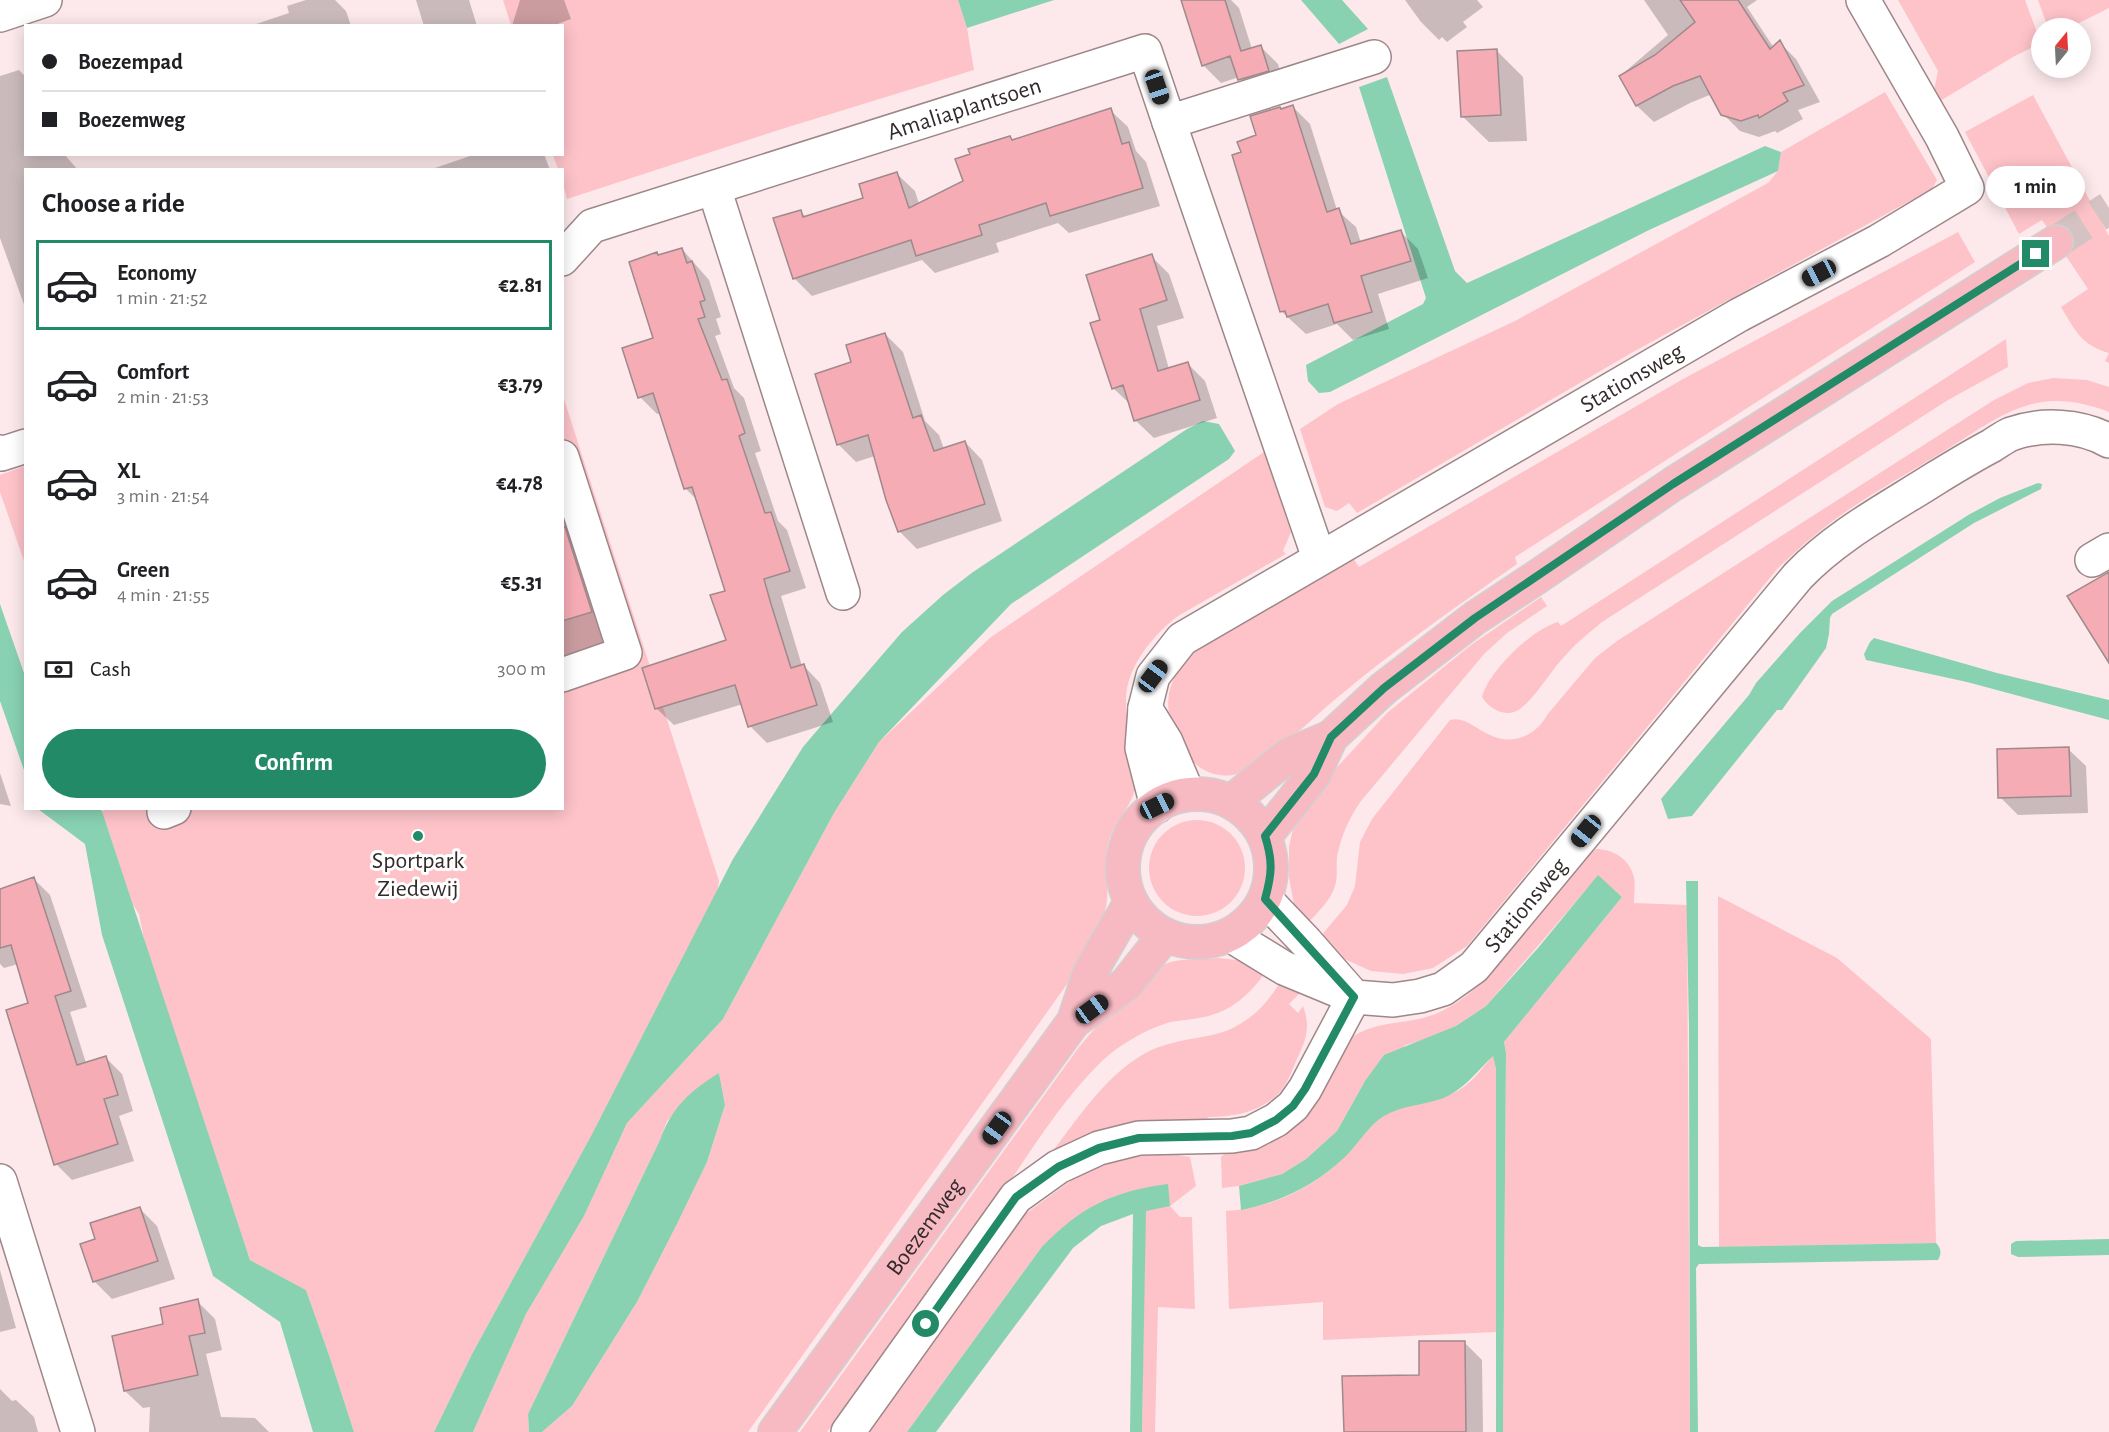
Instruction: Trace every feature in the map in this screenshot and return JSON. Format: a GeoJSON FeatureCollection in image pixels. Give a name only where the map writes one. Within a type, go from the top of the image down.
{"type":"FeatureCollection","features":[{"type":"Feature","properties":{"kind":"main road"},"geometry":{"type":"LineString","coordinates":[[1231,802],[1289,755],[1331,737],[1384,688],[1475,618],[1673,484],[2056,242]]}},
{"type":"Feature","properties":{"kind":"main road"},"geometry":{"type":"LineString","coordinates":[[1265,836],[1314,774],[1331,737]]}},
{"type":"Feature","properties":{"kind":"main road"},"geometry":{"type":"LineString","coordinates":[[1202,794],[1231,802],[1251,816],[1265,836],[1271,856],[1271,878],[1265,899],[1251,920],[1230,935],[1209,942],[1187,942],[1166,935],[1145,922],[1131,902],[1124,882],[1124,860],[1129,838],[1141,820],[1157,806],[1172,799],[1202,794]]}},
{"type":"Feature","properties":{"kind":"main road","name":"Boezemweg"},"geometry":{"type":"LineString","coordinates":[[775,1432],[1074,1021],[1090,973],[1131,902]]}},
{"type":"Feature","properties":{"kind":"main road","name":"Boezemweg"},"geometry":{"type":"LineString","coordinates":[[1074,1021],[1126,984],[1166,935]]}},
{"type":"Feature","properties":{"kind":"street"},"geometry":{"type":"LineString","coordinates":[[0,15],[45,0]]}},
{"type":"Feature","properties":{"kind":"street","name":"Stationsweg"},"geometry":{"type":"LineString","coordinates":[[1157,806],[1142,748],[1145,708],[1153,676],[1182,639],[1739,315],[1879,241],[1967,188],[1937,129],[1863,0]]}},
{"type":"Feature","properties":{"kind":"street","name":"Amaliaplantsoen"},"geometry":{"type":"LineString","coordinates":[[564,257],[592,226],[1145,51],[1319,558]]}},
{"type":"Feature","properties":{"kind":"street"},"geometry":{"type":"LineString","coordinates":[[1169,122],[1374,57]]}},
{"type":"Feature","properties":{"kind":"street"},"geometry":{"type":"LineString","coordinates":[[714,188],[843,593]]}},
{"type":"Feature","properties":{"kind":"street","name":"Stationsweg"},"geometry":{"type":"LineString","coordinates":[[1230,935],[1284,968],[1354,997],[1394,1000],[1443,989],[1474,967],[1817,555],[1967,459],[2011,435],[2039,428],[2068,428],[2097,435],[2109,441]]}},
{"type":"Feature","properties":{"kind":"street"},"geometry":{"type":"LineString","coordinates":[[564,463],[625,653],[564,674]]}},
{"type":"Feature","properties":{"kind":"street"},"geometry":{"type":"LineString","coordinates":[[1145,708],[1166,742],[1188,795]]}},
{"type":"Feature","properties":{"kind":"street"},"geometry":{"type":"LineString","coordinates":[[848,1432],[1016,1197],[1058,1167],[1099,1148],[1139,1138],[1232,1136],[1251,1133],[1276,1120],[1293,1106],[1305,1089],[1354,997],[1265,899]]}},
{"type":"Feature","properties":{"kind":"street"},"geometry":{"type":"LineString","coordinates":[[0,1181],[78,1432]]}},
{"type":"Feature","properties":{"kind":"shaded area"},"geometry":{"type":"Polygon","coordinates":[[[503,0],[958,0],[967,28],[974,70],[785,128],[567,199],[564,188],[564,168],[558,168],[553,156],[564,156],[564,24],[511,24],[503,0]]]}},
{"type":"Feature","properties":{"kind":"shaded area"},"geometry":{"type":"Polygon","coordinates":[[[958,0],[1054,0],[967,28],[958,0]]]}},
{"type":"Feature","properties":{"kind":"shaded area"},"geometry":{"type":"Polygon","coordinates":[[[1301,0],[1342,0],[1368,29],[1339,44],[1301,0]]]}},
{"type":"Feature","properties":{"kind":"shaded area"},"geometry":{"type":"Polygon","coordinates":[[[1898,0],[2025,0],[2032,18],[2031,48],[1940,101],[1934,90],[1938,71],[1898,0]]]}},
{"type":"Feature","properties":{"kind":"shaded area"},"geometry":{"type":"Polygon","coordinates":[[[2038,0],[2109,0],[2109,8],[2089,18],[2044,18],[2038,0]]]}},
{"type":"Feature","properties":{"kind":"shaded area"},"geometry":{"type":"Polygon","coordinates":[[[1387,77],[1455,271],[1467,283],[1765,146],[1781,152],[1778,171],[1649,230],[1330,392],[1319,393],[1308,381],[1306,365],[1423,304],[1426,298],[1359,87],[1387,77]]]}},
{"type":"Feature","properties":{"kind":"shaded area"},"geometry":{"type":"Polygon","coordinates":[[[1885,92],[1937,180],[1932,189],[1633,352],[1357,513],[1349,503],[1337,511],[1325,507],[1300,429],[1338,404],[1515,321],[1768,183],[1778,171],[1781,152],[1885,92]]]}},
{"type":"Feature","properties":{"kind":"shaded area"},"geometry":{"type":"Polygon","coordinates":[[[2033,95],[2109,236],[2109,353],[2085,341],[2075,330],[2061,307],[2088,289],[2042,220],[2019,234],[1965,132],[2033,95]]]}},
{"type":"Feature","properties":{"kind":"shaded area"},"geometry":{"type":"Polygon","coordinates":[[[1958,232],[1975,262],[1515,557],[1517,564],[1381,662],[1261,762],[1237,774],[1221,775],[1207,771],[1183,750],[1170,720],[1168,704],[1170,689],[1181,667],[1197,648],[1353,558],[1359,567],[1683,379],[1958,232]]]}},
{"type":"Feature","properties":{"kind":"shaded area"},"geometry":{"type":"Polygon","coordinates":[[[2006,339],[2008,367],[1948,400],[1602,622],[1568,652],[1520,709],[1509,713],[1500,712],[1491,707],[1482,697],[1493,675],[1502,664],[1536,633],[1558,622],[1561,626],[2006,339]]]}},
{"type":"Feature","properties":{"kind":"shaded area"},"geometry":{"type":"Polygon","coordinates":[[[2053,378],[2087,380],[2109,387],[2109,412],[2059,401],[2042,402],[2015,410],[1876,492],[1810,539],[1778,568],[1467,946],[1433,968],[1403,974],[1371,971],[1340,957],[1320,937],[1347,905],[1355,886],[1360,842],[1372,819],[1450,720],[1461,720],[1498,738],[1523,737],[1537,729],[1595,658],[1617,641],[1994,400],[2028,383],[2053,378]]]}},
{"type":"Feature","properties":{"kind":"shaded area","name":"Sportpark Ziedewij"},"geometry":{"type":"Polygon","coordinates":[[[564,399],[719,881],[717,892],[590,1138],[472,1354],[434,1432],[354,1432],[306,1290],[250,1260],[145,944],[139,914],[132,903],[102,811],[564,810],[564,399]]]}},
{"type":"Feature","properties":{"kind":"shaded area"},"geometry":{"type":"Polygon","coordinates":[[[1203,421],[1219,424],[1235,451],[1229,459],[1011,604],[879,742],[834,813],[723,1019],[627,1123],[584,1216],[526,1314],[473,1432],[434,1432],[472,1354],[591,1136],[733,859],[803,747],[902,632],[943,595],[973,572],[1187,429],[1203,421]]]}},
{"type":"Feature","properties":{"kind":"shaded area"},"geometry":{"type":"Polygon","coordinates":[[[1264,452],[1291,532],[1283,551],[1286,554],[1178,616],[1151,641],[1131,674],[1126,698],[1136,784],[1131,799],[1109,841],[1106,856],[1106,907],[1087,956],[748,1432],[542,1432],[572,1406],[637,1302],[677,1224],[707,1162],[725,1105],[719,1073],[667,1121],[660,1140],[528,1414],[529,1432],[473,1432],[526,1314],[584,1216],[627,1123],[723,1019],[834,813],[879,742],[991,637],[1264,452]]]}},
{"type":"Feature","properties":{"kind":"shaded area"},"geometry":{"type":"Polygon","coordinates":[[[24,467],[24,561],[0,492],[0,475],[24,467]]]}},
{"type":"Feature","properties":{"kind":"shaded area"},"geometry":{"type":"Polygon","coordinates":[[[2038,483],[2042,484],[2041,489],[1974,523],[1832,614],[1826,648],[1782,710],[1777,710],[1692,816],[1668,819],[1661,799],[1749,695],[1756,683],[1832,601],[1970,514],[2000,498],[2038,483]]]}},
{"type":"Feature","properties":{"kind":"shaded area"},"geometry":{"type":"Polygon","coordinates":[[[1541,597],[1547,606],[1507,633],[1484,654],[1361,801],[1349,821],[1341,842],[1333,891],[1307,924],[1294,904],[1289,878],[1289,847],[1294,824],[1305,802],[1387,713],[1471,645],[1541,597]]]}},
{"type":"Feature","properties":{"kind":"shaded area"},"geometry":{"type":"Polygon","coordinates":[[[0,604],[24,673],[24,770],[0,701],[0,604]]]}},
{"type":"Feature","properties":{"kind":"shaded area"},"geometry":{"type":"Polygon","coordinates":[[[1874,638],[1997,673],[2109,700],[2109,720],[1967,682],[1866,660],[1864,654],[1874,638]]]}},
{"type":"Feature","properties":{"kind":"shaded area"},"geometry":{"type":"Polygon","coordinates":[[[39,810],[102,811],[250,1260],[306,1290],[354,1432],[313,1432],[280,1322],[213,1276],[102,935],[85,844],[39,810]]]}},
{"type":"Feature","properties":{"kind":"shaded area"},"geometry":{"type":"Polygon","coordinates":[[[1197,820],[1216,823],[1231,834],[1242,849],[1245,868],[1242,887],[1231,902],[1216,913],[1197,916],[1178,913],[1163,902],[1152,887],[1149,868],[1152,849],[1163,834],[1178,823],[1197,820]]]}},
{"type":"Feature","properties":{"kind":"shaded area"},"geometry":{"type":"Polygon","coordinates":[[[1596,849],[1619,856],[1631,868],[1635,884],[1634,903],[1687,905],[1690,1432],[1503,1432],[1506,1053],[1504,1042],[1622,897],[1598,876],[1486,1006],[1456,1026],[1430,1038],[1406,1045],[1365,1081],[1337,1131],[1306,1159],[1282,1174],[1239,1186],[1222,1188],[1221,1157],[1349,1039],[1372,1028],[1432,1015],[1457,1003],[1479,985],[1498,964],[1590,853],[1596,849]]]}},
{"type":"Feature","properties":{"kind":"shaded area"},"geometry":{"type":"Polygon","coordinates":[[[1598,875],[1622,897],[1504,1042],[1506,1053],[1503,1432],[1496,1432],[1496,1069],[1493,1056],[1463,1086],[1449,1095],[1384,1116],[1373,1124],[1335,1166],[1297,1191],[1256,1207],[1241,1210],[1239,1186],[1282,1174],[1306,1159],[1337,1131],[1365,1081],[1384,1055],[1456,1026],[1486,1006],[1538,948],[1598,875]]]}},
{"type":"Feature","properties":{"kind":"shaded area"},"geometry":{"type":"Polygon","coordinates":[[[1686,881],[1698,881],[1698,1245],[1702,1247],[1936,1243],[1940,1249],[1938,1260],[1699,1264],[1696,1268],[1698,1432],[1690,1432],[1689,1027],[1686,881]]]}},
{"type":"Feature","properties":{"kind":"shaded area"},"geometry":{"type":"Polygon","coordinates":[[[1718,896],[1837,958],[1931,1039],[1936,1243],[1719,1247],[1718,896]]]}},
{"type":"Feature","properties":{"kind":"shaded area"},"geometry":{"type":"Polygon","coordinates":[[[1218,958],[1246,961],[1267,970],[1246,995],[1230,1007],[1210,1016],[1158,1026],[1123,1044],[1101,1062],[1061,1108],[1002,1193],[827,1432],[800,1432],[1079,1047],[1097,1026],[1122,999],[1161,966],[1177,961],[1218,958]]]}},
{"type":"Feature","properties":{"kind":"shaded area"},"geometry":{"type":"Polygon","coordinates":[[[1282,979],[1300,993],[1289,1004],[1298,1013],[1303,1006],[1307,1027],[1303,1046],[1290,1076],[1273,1099],[1247,1112],[1208,1117],[1206,1121],[1135,1123],[1108,1128],[1052,1152],[1092,1099],[1128,1065],[1159,1047],[1224,1032],[1244,1022],[1269,999],[1282,979]]]}},
{"type":"Feature","properties":{"kind":"shaded area"},"geometry":{"type":"Polygon","coordinates":[[[1493,1055],[1496,1069],[1496,1332],[1323,1340],[1323,1302],[1229,1309],[1226,1211],[1277,1200],[1308,1186],[1336,1165],[1383,1116],[1459,1090],[1475,1077],[1493,1055]]]}},
{"type":"Feature","properties":{"kind":"shaded area"},"geometry":{"type":"Polygon","coordinates":[[[719,1073],[725,1105],[707,1162],[637,1302],[572,1406],[542,1432],[529,1432],[528,1414],[670,1118],[691,1093],[719,1073]]]}},
{"type":"Feature","properties":{"kind":"shaded area"},"geometry":{"type":"Polygon","coordinates":[[[1156,1155],[1190,1157],[1196,1186],[1170,1206],[1180,1217],[1192,1217],[1195,1309],[1158,1307],[1155,1432],[1142,1432],[1145,1222],[1146,1211],[1168,1185],[1041,1248],[907,1432],[863,1432],[1003,1239],[1025,1214],[1072,1180],[1095,1168],[1128,1157],[1156,1155]]]}},
{"type":"Feature","properties":{"kind":"shaded area"},"geometry":{"type":"Polygon","coordinates":[[[1168,1184],[1170,1206],[1146,1211],[1142,1432],[1130,1432],[1133,1214],[1101,1226],[1073,1248],[936,1432],[907,1432],[1041,1248],[1070,1222],[1098,1204],[1129,1192],[1168,1184]]]}},
{"type":"Feature","properties":{"kind":"shaded area"},"geometry":{"type":"Polygon","coordinates":[[[2109,1239],[2109,1255],[2018,1257],[2011,1254],[2011,1244],[2016,1241],[2109,1239]]]}},
{"type":"Feature","properties":{"kind":"building"},"geometry":{"type":"Polygon","coordinates":[[[1181,0],[1225,0],[1241,51],[1261,45],[1269,71],[1238,80],[1230,56],[1202,66],[1181,0]]]}},
{"type":"Feature","properties":{"kind":"building"},"geometry":{"type":"Polygon","coordinates":[[[1680,0],[1738,0],[1770,49],[1780,40],[1804,85],[1783,93],[1788,101],[1759,118],[1758,115],[1741,121],[1721,115],[1700,76],[1673,86],[1636,106],[1619,76],[1655,55],[1695,22],[1680,0]]]}},
{"type":"Feature","properties":{"kind":"building"},"geometry":{"type":"Polygon","coordinates":[[[1497,49],[1501,115],[1461,117],[1457,51],[1497,49]]]}},
{"type":"Feature","properties":{"kind":"building"},"geometry":{"type":"Polygon","coordinates":[[[1293,105],[1327,212],[1339,208],[1351,244],[1401,230],[1411,261],[1361,276],[1372,312],[1334,323],[1328,304],[1287,317],[1285,311],[1280,312],[1232,155],[1241,152],[1237,142],[1256,135],[1250,116],[1293,105]]]}},
{"type":"Feature","properties":{"kind":"building"},"geometry":{"type":"Polygon","coordinates":[[[1111,108],[1122,144],[1129,142],[1143,188],[1050,216],[1046,203],[979,225],[982,235],[916,256],[911,240],[793,279],[773,218],[801,210],[803,217],[863,198],[859,184],[897,172],[909,208],[963,181],[955,159],[970,154],[968,149],[1010,136],[1012,140],[1111,108]]]}},
{"type":"Feature","properties":{"kind":"building"},"geometry":{"type":"Polygon","coordinates":[[[682,248],[687,263],[692,261],[705,300],[700,302],[705,317],[698,319],[722,380],[727,379],[745,433],[739,436],[765,513],[771,512],[790,571],[764,579],[771,604],[791,668],[804,664],[817,705],[748,727],[735,685],[655,709],[642,668],[726,640],[710,595],[725,591],[692,487],[684,489],[653,393],[638,398],[622,348],[653,338],[629,262],[657,252],[658,255],[682,248]]]}},
{"type":"Feature","properties":{"kind":"building"},"geometry":{"type":"Polygon","coordinates":[[[1152,254],[1167,300],[1140,309],[1158,371],[1188,362],[1200,400],[1134,421],[1123,385],[1112,389],[1090,323],[1100,320],[1086,275],[1152,254]]]}},
{"type":"Feature","properties":{"kind":"building"},"geometry":{"type":"Polygon","coordinates":[[[885,333],[913,418],[921,415],[934,451],[965,441],[985,504],[898,532],[886,500],[868,435],[837,445],[815,374],[851,362],[846,345],[885,333]]]}},
{"type":"Feature","properties":{"kind":"building"},"geometry":{"type":"Polygon","coordinates":[[[564,527],[565,527],[592,612],[564,620],[564,527]]]}},
{"type":"Feature","properties":{"kind":"building"},"geometry":{"type":"Polygon","coordinates":[[[2109,572],[2109,663],[2067,596],[2109,572]]]}},
{"type":"Feature","properties":{"kind":"building"},"geometry":{"type":"Polygon","coordinates":[[[2069,747],[2071,796],[1998,798],[1997,749],[2069,747]]]}},
{"type":"Feature","properties":{"kind":"building"},"geometry":{"type":"Polygon","coordinates":[[[34,877],[71,991],[55,996],[77,1065],[106,1056],[118,1095],[104,1099],[118,1144],[54,1165],[6,1010],[28,1003],[11,945],[0,948],[0,889],[34,877]]]}},
{"type":"Feature","properties":{"kind":"building"},"geometry":{"type":"Polygon","coordinates":[[[140,1207],[158,1261],[93,1282],[80,1244],[95,1239],[90,1223],[140,1207]]]}},
{"type":"Feature","properties":{"kind":"building"},"geometry":{"type":"Polygon","coordinates":[[[198,1299],[205,1333],[189,1336],[198,1375],[124,1391],[112,1336],[163,1324],[160,1308],[198,1299]]]}},
{"type":"Feature","properties":{"kind":"building"},"geometry":{"type":"Polygon","coordinates":[[[1419,1341],[1465,1341],[1466,1432],[1344,1432],[1342,1376],[1419,1375],[1419,1341]]]}},
{"type":"Feature","properties":{"kind":"tunnel"},"geometry":{"type":"LineString","coordinates":[[2056,242],[2109,208]]}},
{"type":"Feature","properties":{"kind":"place","name":"Sportpark Ziedewij"},"geometry":{"type":"Point","coordinates":[418,836]}},
{"type":"Feature","properties":{"kind":"route"},"geometry":{"type":"LineString","coordinates":[[926,1324],[1016,1197],[1058,1167],[1099,1148],[1139,1138],[1232,1136],[1251,1133],[1276,1120],[1293,1106],[1305,1089],[1354,997],[1265,899],[1271,878],[1271,856],[1265,836],[1314,774],[1331,737],[1384,688],[1475,618],[1673,484],[2036,254]]}}]}
